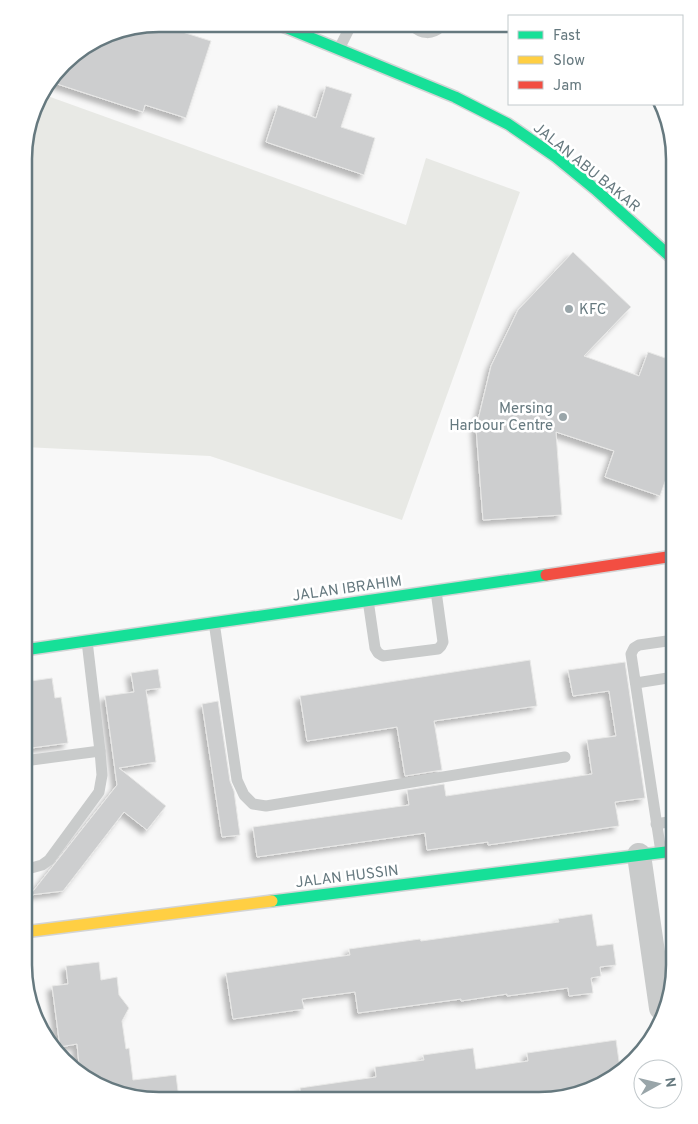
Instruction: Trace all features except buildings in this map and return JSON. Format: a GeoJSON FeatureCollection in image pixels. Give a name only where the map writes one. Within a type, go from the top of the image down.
{"type":"FeatureCollection","features":[{"type":"Feature","properties":{"kind":"street","name":"JALAN ABU BAKAR"},"geometry":{"type":"LineString","coordinates":[[300,32],[455,98],[508,124],[556,157],[596,188],[666,253]]}},
{"type":"Feature","properties":{"kind":"street","name":"JALAN IBRAHIM"},"geometry":{"type":"LineString","coordinates":[[32,649],[666,557]]}},
{"type":"Feature","properties":{"kind":"street","name":"JALAN HUSSIN"},"geometry":{"type":"LineString","coordinates":[[32,931],[665,852]]}},
{"type":"Feature","properties":{"kind":"street"},"geometry":{"type":"LineString","coordinates":[[650,854],[660,1000]]}},
{"type":"Feature","properties":{"kind":"lane"},"geometry":{"type":"LineString","coordinates":[[339,48],[347,32]]}},
{"type":"Feature","properties":{"kind":"lane"},"geometry":{"type":"LineString","coordinates":[[368,600],[375,648],[383,656],[441,646],[443,642],[436,591]]}},
{"type":"Feature","properties":{"kind":"lane"},"geometry":{"type":"LineString","coordinates":[[214,622],[237,780],[244,795],[253,804],[266,806],[565,757]]}},
{"type":"Feature","properties":{"kind":"lane"},"geometry":{"type":"LineString","coordinates":[[32,868],[42,865],[49,860],[99,792],[102,775],[87,640]]}},
{"type":"Feature","properties":{"kind":"lane"},"geometry":{"type":"LineString","coordinates":[[650,854],[656,824],[632,654],[634,648],[639,646],[665,641]]}},
{"type":"Feature","properties":{"kind":"lane"},"geometry":{"type":"LineString","coordinates":[[636,684],[665,679]]}},
{"type":"Feature","properties":{"kind":"lane"},"geometry":{"type":"LineString","coordinates":[[32,760],[100,751]]}},
{"type":"Feature","properties":{"kind":"lane"},"geometry":{"type":"LineString","coordinates":[[656,824],[665,822]]}},
{"type":"Feature","properties":{"kind":"shaded area"},"geometry":{"type":"Polygon","coordinates":[[[49,96],[406,225],[426,158],[520,192],[402,520],[210,456],[32,447],[32,159],[39,118],[49,96]]]}},
{"type":"Feature","properties":{"kind":"traffic: fast"},"geometry":{"type":"LineString","coordinates":[[297,32],[455,97],[508,124],[556,157],[666,253]]}},
{"type":"Feature","properties":{"kind":"traffic: fast"},"geometry":{"type":"LineString","coordinates":[[32,649],[546,575]]}},
{"type":"Feature","properties":{"kind":"traffic: fast"},"geometry":{"type":"LineString","coordinates":[[272,901],[665,852]]}},
{"type":"Feature","properties":{"kind":"traffic: slow"},"geometry":{"type":"LineString","coordinates":[[32,931],[272,901]]}},
{"type":"Feature","properties":{"kind":"traffic: jam"},"geometry":{"type":"LineString","coordinates":[[546,575],[666,557]]}},
{"type":"Feature","properties":{"kind":"place","name":"KFC"},"geometry":{"type":"Point","coordinates":[569,309]}},
{"type":"Feature","properties":{"kind":"place","name":"Mersing Harbour Centre"},"geometry":{"type":"Point","coordinates":[563,417]}}]}
